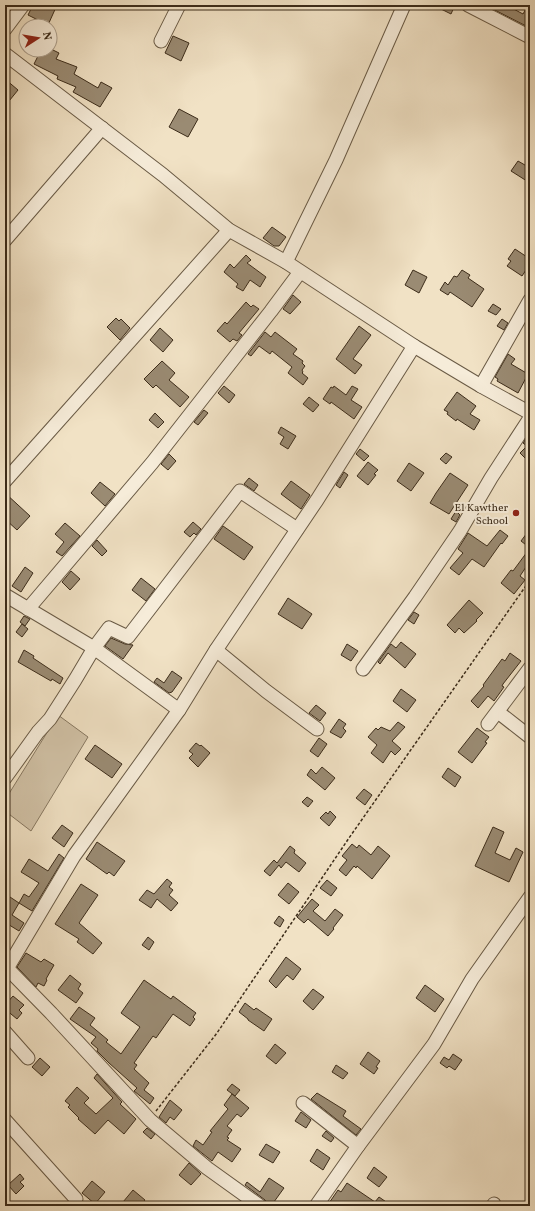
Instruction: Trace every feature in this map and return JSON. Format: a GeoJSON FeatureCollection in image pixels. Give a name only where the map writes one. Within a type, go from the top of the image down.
{"type":"FeatureCollection","features":[{"type":"Feature","properties":{"kind":"street"},"geometry":{"type":"LineString","coordinates":[[5,29],[23,5]]}},
{"type":"Feature","properties":{"kind":"street"},"geometry":{"type":"LineString","coordinates":[[161,41],[179,5]]}},
{"type":"Feature","properties":{"kind":"street"},"geometry":{"type":"LineString","coordinates":[[286,262],[336,160],[404,5]]}},
{"type":"Feature","properties":{"kind":"street"},"geometry":{"type":"LineString","coordinates":[[468,5],[530,37]]}},
{"type":"Feature","properties":{"kind":"street"},"geometry":{"type":"LineString","coordinates":[[5,54],[163,175],[229,230],[286,262],[414,346],[530,413]]}},
{"type":"Feature","properties":{"kind":"street"},"geometry":{"type":"LineString","coordinates":[[5,240],[102,128]]}},
{"type":"Feature","properties":{"kind":"street"},"geometry":{"type":"LineString","coordinates":[[5,481],[229,230]]}},
{"type":"Feature","properties":{"kind":"street"},"geometry":{"type":"LineString","coordinates":[[28,609],[152,463],[300,272]]}},
{"type":"Feature","properties":{"kind":"street"},"geometry":{"type":"LineString","coordinates":[[481,386],[530,300]]}},
{"type":"Feature","properties":{"kind":"street"},"geometry":{"type":"LineString","coordinates":[[260,1206],[207,1168],[150,1120],[51,1013],[6,970],[74,856],[179,710],[216,650],[317,500],[414,346]]}},
{"type":"Feature","properties":{"kind":"street"},"geometry":{"type":"LineString","coordinates":[[363,669],[460,531],[491,478],[530,418]]}},
{"type":"Feature","properties":{"kind":"street"},"geometry":{"type":"LineString","coordinates":[[5,778],[50,718],[94,648],[109,628],[128,637],[240,491],[297,529]]}},
{"type":"Feature","properties":{"kind":"street"},"geometry":{"type":"LineString","coordinates":[[5,595],[94,648],[179,710]]}},
{"type":"Feature","properties":{"kind":"street"},"geometry":{"type":"LineString","coordinates":[[216,650],[266,691],[317,729]]}},
{"type":"Feature","properties":{"kind":"street"},"geometry":{"type":"LineString","coordinates":[[488,724],[530,668]]}},
{"type":"Feature","properties":{"kind":"street"},"geometry":{"type":"LineString","coordinates":[[498,712],[530,737]]}},
{"type":"Feature","properties":{"kind":"street"},"geometry":{"type":"LineString","coordinates":[[316,1206],[358,1146],[434,1044],[472,979],[530,896]]}},
{"type":"Feature","properties":{"kind":"street"},"geometry":{"type":"LineString","coordinates":[[5,1032],[28,1058]]}},
{"type":"Feature","properties":{"kind":"street"},"geometry":{"type":"LineString","coordinates":[[303,1104],[358,1146]]}},
{"type":"Feature","properties":{"kind":"street"},"geometry":{"type":"LineString","coordinates":[[5,1120],[76,1199]]}},
{"type":"Feature","properties":{"kind":"path"},"geometry":{"type":"LineString","coordinates":[[150,1120],[217,1033],[349,838],[530,580]]}},
{"type":"Feature","properties":{"kind":"shaded area"},"geometry":{"type":"Polygon","coordinates":[[[58,715],[88,737],[31,831],[5,811],[5,800],[58,715]]]}},
{"type":"Feature","properties":{"kind":"building"},"geometry":{"type":"Polygon","coordinates":[[[33,5],[57,5],[51,18],[34,18],[28,15],[33,5]]]}},
{"type":"Feature","properties":{"kind":"building"},"geometry":{"type":"Polygon","coordinates":[[[433,5],[455,5],[451,14],[433,5]]]}},
{"type":"Feature","properties":{"kind":"building"},"geometry":{"type":"Polygon","coordinates":[[[485,5],[506,5],[523,14],[528,5],[530,5],[530,28],[485,5]]]}},
{"type":"Feature","properties":{"kind":"building"},"geometry":{"type":"Polygon","coordinates":[[[173,36],[189,43],[181,61],[165,53],[173,36]]]}},
{"type":"Feature","properties":{"kind":"building"},"geometry":{"type":"Polygon","coordinates":[[[37,58],[56,58],[77,67],[74,74],[98,88],[101,82],[112,88],[100,107],[73,92],[76,87],[57,79],[58,76],[34,64],[37,58]]]}},
{"type":"Feature","properties":{"kind":"building"},"geometry":{"type":"Polygon","coordinates":[[[5,79],[18,90],[5,106],[5,79]]]}},
{"type":"Feature","properties":{"kind":"building"},"geometry":{"type":"Polygon","coordinates":[[[179,109],[198,119],[188,137],[169,127],[179,109]]]}},
{"type":"Feature","properties":{"kind":"building"},"geometry":{"type":"Polygon","coordinates":[[[518,161],[530,168],[530,183],[511,171],[518,161]]]}},
{"type":"Feature","properties":{"kind":"building"},"geometry":{"type":"Polygon","coordinates":[[[272,227],[286,237],[279,246],[274,246],[263,238],[272,227]]]}},
{"type":"Feature","properties":{"kind":"building"},"geometry":{"type":"Polygon","coordinates":[[[515,249],[530,259],[530,264],[522,276],[507,266],[511,261],[508,259],[515,249]]]}},
{"type":"Feature","properties":{"kind":"building"},"geometry":{"type":"Polygon","coordinates":[[[246,255],[251,260],[247,263],[266,277],[260,287],[250,280],[243,291],[236,287],[238,284],[224,272],[230,264],[234,268],[246,255]]]}},
{"type":"Feature","properties":{"kind":"building"},"geometry":{"type":"Polygon","coordinates":[[[413,270],[427,277],[419,293],[405,285],[413,270]]]}},
{"type":"Feature","properties":{"kind":"building"},"geometry":{"type":"Polygon","coordinates":[[[462,270],[470,275],[468,278],[484,289],[472,307],[450,292],[448,295],[440,290],[445,282],[448,285],[454,276],[457,277],[462,270]]]}},
{"type":"Feature","properties":{"kind":"building"},"geometry":{"type":"Polygon","coordinates":[[[293,295],[301,302],[290,314],[283,309],[293,295]]]}},
{"type":"Feature","properties":{"kind":"building"},"geometry":{"type":"Polygon","coordinates":[[[246,302],[251,307],[253,305],[259,309],[239,333],[242,335],[237,341],[233,339],[230,342],[217,331],[225,322],[227,324],[246,302]]]}},
{"type":"Feature","properties":{"kind":"building"},"geometry":{"type":"Polygon","coordinates":[[[493,304],[501,309],[496,315],[488,311],[493,304]]]}},
{"type":"Feature","properties":{"kind":"building"},"geometry":{"type":"Polygon","coordinates":[[[116,318],[119,321],[121,319],[130,328],[120,340],[107,327],[116,318]]]}},
{"type":"Feature","properties":{"kind":"building"},"geometry":{"type":"Polygon","coordinates":[[[502,319],[508,323],[504,330],[497,326],[502,319]]]}},
{"type":"Feature","properties":{"kind":"building"},"geometry":{"type":"Polygon","coordinates":[[[359,326],[371,335],[353,359],[362,365],[355,374],[336,359],[359,326]]]}},
{"type":"Feature","properties":{"kind":"building"},"geometry":{"type":"Polygon","coordinates":[[[160,328],[173,340],[163,352],[150,340],[160,328]]]}},
{"type":"Feature","properties":{"kind":"building"},"geometry":{"type":"Polygon","coordinates":[[[265,332],[271,337],[275,332],[297,349],[293,354],[303,361],[302,363],[305,366],[302,373],[308,378],[303,385],[288,373],[292,367],[272,351],[270,354],[259,346],[251,356],[248,354],[265,332]]]}},
{"type":"Feature","properties":{"kind":"building"},"geometry":{"type":"Polygon","coordinates":[[[508,354],[515,359],[511,364],[528,374],[518,393],[497,381],[498,379],[495,377],[508,354]]]}},
{"type":"Feature","properties":{"kind":"building"},"geometry":{"type":"Polygon","coordinates":[[[162,361],[175,373],[169,380],[189,397],[180,407],[156,385],[153,388],[144,379],[162,361]]]}},
{"type":"Feature","properties":{"kind":"building"},"geometry":{"type":"Polygon","coordinates":[[[224,386],[235,395],[229,403],[218,393],[224,386]]]}},
{"type":"Feature","properties":{"kind":"building"},"geometry":{"type":"Polygon","coordinates":[[[334,386],[346,395],[352,386],[358,389],[351,400],[362,407],[354,419],[331,402],[330,404],[323,399],[331,387],[333,388],[334,386]]]}},
{"type":"Feature","properties":{"kind":"building"},"geometry":{"type":"Polygon","coordinates":[[[457,392],[476,406],[470,414],[480,420],[474,430],[457,419],[456,421],[447,414],[448,412],[444,410],[457,392]]]}},
{"type":"Feature","properties":{"kind":"building"},"geometry":{"type":"Polygon","coordinates":[[[309,397],[319,405],[313,412],[303,404],[309,397]]]}},
{"type":"Feature","properties":{"kind":"building"},"geometry":{"type":"Polygon","coordinates":[[[204,410],[208,413],[198,425],[194,422],[204,410]]]}},
{"type":"Feature","properties":{"kind":"building"},"geometry":{"type":"Polygon","coordinates":[[[155,413],[164,422],[158,428],[149,420],[155,413]]]}},
{"type":"Feature","properties":{"kind":"building"},"geometry":{"type":"Polygon","coordinates":[[[281,427],[296,436],[288,449],[280,444],[284,437],[278,433],[281,427]]]}},
{"type":"Feature","properties":{"kind":"building"},"geometry":{"type":"Polygon","coordinates":[[[530,433],[530,463],[520,453],[527,446],[523,443],[530,433]]]}},
{"type":"Feature","properties":{"kind":"building"},"geometry":{"type":"Polygon","coordinates":[[[360,449],[369,456],[364,461],[356,454],[360,449]]]}},
{"type":"Feature","properties":{"kind":"building"},"geometry":{"type":"Polygon","coordinates":[[[446,453],[452,457],[446,464],[440,459],[446,453]]]}},
{"type":"Feature","properties":{"kind":"building"},"geometry":{"type":"Polygon","coordinates":[[[169,454],[176,461],[168,470],[161,464],[169,454]]]}},
{"type":"Feature","properties":{"kind":"building"},"geometry":{"type":"Polygon","coordinates":[[[368,462],[378,470],[368,485],[357,476],[368,462]]]}},
{"type":"Feature","properties":{"kind":"building"},"geometry":{"type":"Polygon","coordinates":[[[409,463],[424,473],[411,491],[397,481],[409,463]]]}},
{"type":"Feature","properties":{"kind":"building"},"geometry":{"type":"Polygon","coordinates":[[[344,472],[348,475],[340,488],[336,485],[344,472]]]}},
{"type":"Feature","properties":{"kind":"building"},"geometry":{"type":"Polygon","coordinates":[[[450,473],[468,485],[449,514],[430,503],[450,473]]]}},
{"type":"Feature","properties":{"kind":"building"},"geometry":{"type":"Polygon","coordinates":[[[249,478],[258,485],[254,491],[244,484],[249,478]]]}},
{"type":"Feature","properties":{"kind":"building"},"geometry":{"type":"Polygon","coordinates":[[[291,481],[310,495],[301,509],[281,494],[291,481]]]}},
{"type":"Feature","properties":{"kind":"building"},"geometry":{"type":"Polygon","coordinates":[[[100,482],[115,494],[105,506],[91,493],[100,482]]]}},
{"type":"Feature","properties":{"kind":"building"},"geometry":{"type":"Polygon","coordinates":[[[5,493],[30,516],[17,530],[5,519],[5,493]]]}},
{"type":"Feature","properties":{"kind":"building"},"geometry":{"type":"Polygon","coordinates":[[[456,511],[460,515],[456,522],[451,519],[456,511]]]}},
{"type":"Feature","properties":{"kind":"building"},"geometry":{"type":"Polygon","coordinates":[[[193,522],[201,529],[196,535],[194,533],[190,537],[184,532],[193,522]]]}},
{"type":"Feature","properties":{"kind":"building"},"geometry":{"type":"Polygon","coordinates":[[[65,523],[80,536],[62,556],[56,552],[64,542],[55,534],[65,523]]]}},
{"type":"Feature","properties":{"kind":"building"},"geometry":{"type":"Polygon","coordinates":[[[223,526],[253,547],[244,560],[214,539],[223,526]]]}},
{"type":"Feature","properties":{"kind":"building"},"geometry":{"type":"Polygon","coordinates":[[[530,529],[530,548],[521,541],[530,529]]]}},
{"type":"Feature","properties":{"kind":"building"},"geometry":{"type":"Polygon","coordinates":[[[500,530],[508,536],[502,544],[501,543],[484,567],[472,559],[459,575],[450,568],[463,553],[458,549],[468,533],[487,546],[500,530]]]}},
{"type":"Feature","properties":{"kind":"building"},"geometry":{"type":"Polygon","coordinates":[[[97,540],[107,551],[102,556],[92,546],[97,540]]]}},
{"type":"Feature","properties":{"kind":"building"},"geometry":{"type":"Polygon","coordinates":[[[530,548],[530,561],[520,576],[525,580],[514,594],[501,583],[511,570],[513,571],[530,548]]]}},
{"type":"Feature","properties":{"kind":"building"},"geometry":{"type":"Polygon","coordinates":[[[25,567],[33,573],[21,592],[12,586],[25,567]]]}},
{"type":"Feature","properties":{"kind":"building"},"geometry":{"type":"Polygon","coordinates":[[[71,571],[80,579],[70,590],[62,582],[71,571]]]}},
{"type":"Feature","properties":{"kind":"building"},"geometry":{"type":"Polygon","coordinates":[[[141,578],[155,589],[146,601],[132,590],[141,578]]]}},
{"type":"Feature","properties":{"kind":"building"},"geometry":{"type":"Polygon","coordinates":[[[288,598],[312,614],[302,629],[278,614],[288,598]]]}},
{"type":"Feature","properties":{"kind":"building"},"geometry":{"type":"Polygon","coordinates":[[[469,600],[483,613],[464,633],[459,628],[455,633],[447,625],[469,600]]]}},
{"type":"Feature","properties":{"kind":"building"},"geometry":{"type":"Polygon","coordinates":[[[414,612],[419,615],[414,624],[408,620],[414,612]]]}},
{"type":"Feature","properties":{"kind":"building"},"geometry":{"type":"Polygon","coordinates":[[[24,616],[30,619],[25,626],[20,622],[24,616]]]}},
{"type":"Feature","properties":{"kind":"building"},"geometry":{"type":"Polygon","coordinates":[[[22,624],[28,629],[22,637],[16,632],[22,624]]]}},
{"type":"Feature","properties":{"kind":"building"},"geometry":{"type":"Polygon","coordinates":[[[111,638],[125,644],[133,645],[123,659],[105,646],[111,638]]]}},
{"type":"Feature","properties":{"kind":"building"},"geometry":{"type":"Polygon","coordinates":[[[401,642],[416,654],[405,668],[388,653],[380,664],[378,662],[391,644],[396,648],[401,642]]]}},
{"type":"Feature","properties":{"kind":"building"},"geometry":{"type":"Polygon","coordinates":[[[347,644],[358,651],[351,661],[341,655],[347,644]]]}},
{"type":"Feature","properties":{"kind":"building"},"geometry":{"type":"Polygon","coordinates":[[[24,650],[34,656],[33,658],[63,678],[60,684],[52,679],[51,681],[18,662],[24,650]]]}},
{"type":"Feature","properties":{"kind":"building"},"geometry":{"type":"Polygon","coordinates":[[[510,653],[521,661],[503,684],[502,686],[504,687],[494,701],[488,696],[478,708],[471,701],[484,686],[483,685],[502,659],[505,661],[510,653]]]}},
{"type":"Feature","properties":{"kind":"building"},"geometry":{"type":"Polygon","coordinates":[[[172,671],[182,678],[172,692],[169,693],[154,682],[157,678],[164,683],[172,671]]]}},
{"type":"Feature","properties":{"kind":"building"},"geometry":{"type":"Polygon","coordinates":[[[401,689],[416,700],[407,712],[393,701],[401,689]]]}},
{"type":"Feature","properties":{"kind":"building"},"geometry":{"type":"Polygon","coordinates":[[[316,705],[326,713],[320,721],[309,713],[316,705]]]}},
{"type":"Feature","properties":{"kind":"building"},"geometry":{"type":"Polygon","coordinates":[[[339,719],[346,724],[343,728],[346,731],[341,738],[330,732],[339,719]]]}},
{"type":"Feature","properties":{"kind":"building"},"geometry":{"type":"Polygon","coordinates":[[[398,722],[405,727],[392,741],[401,749],[395,755],[391,751],[383,763],[371,753],[377,745],[368,737],[376,728],[378,730],[381,727],[390,731],[398,722]]]}},
{"type":"Feature","properties":{"kind":"building"},"geometry":{"type":"Polygon","coordinates":[[[477,728],[489,737],[485,742],[487,743],[472,763],[458,752],[477,728]]]}},
{"type":"Feature","properties":{"kind":"building"},"geometry":{"type":"Polygon","coordinates":[[[319,738],[327,744],[318,757],[310,751],[319,738]]]}},
{"type":"Feature","properties":{"kind":"building"},"geometry":{"type":"Polygon","coordinates":[[[196,743],[200,746],[201,745],[210,753],[198,767],[189,758],[193,754],[189,751],[196,743]]]}},
{"type":"Feature","properties":{"kind":"building"},"geometry":{"type":"Polygon","coordinates":[[[95,745],[122,764],[112,778],[85,759],[95,745]]]}},
{"type":"Feature","properties":{"kind":"building"},"geometry":{"type":"Polygon","coordinates":[[[322,767],[335,778],[325,790],[307,775],[311,769],[316,774],[322,767]]]}},
{"type":"Feature","properties":{"kind":"building"},"geometry":{"type":"Polygon","coordinates":[[[448,768],[461,777],[455,787],[442,777],[448,768]]]}},
{"type":"Feature","properties":{"kind":"building"},"geometry":{"type":"Polygon","coordinates":[[[364,789],[372,795],[365,805],[356,798],[364,789]]]}},
{"type":"Feature","properties":{"kind":"building"},"geometry":{"type":"Polygon","coordinates":[[[307,797],[313,801],[308,807],[302,802],[307,797]]]}},
{"type":"Feature","properties":{"kind":"building"},"geometry":{"type":"Polygon","coordinates":[[[330,811],[336,817],[329,826],[320,818],[326,812],[328,814],[330,811]]]}},
{"type":"Feature","properties":{"kind":"building"},"geometry":{"type":"Polygon","coordinates":[[[62,825],[73,833],[64,847],[52,838],[62,825]]]}},
{"type":"Feature","properties":{"kind":"building"},"geometry":{"type":"Polygon","coordinates":[[[493,827],[504,832],[495,853],[510,860],[516,848],[523,852],[509,882],[475,866],[493,827]]]}},
{"type":"Feature","properties":{"kind":"building"},"geometry":{"type":"Polygon","coordinates":[[[97,842],[125,861],[114,876],[109,872],[107,874],[86,859],[97,842]]]}},
{"type":"Feature","properties":{"kind":"building"},"geometry":{"type":"Polygon","coordinates":[[[352,844],[357,848],[359,845],[371,855],[378,846],[390,856],[372,879],[357,866],[356,868],[354,866],[346,876],[339,870],[347,860],[342,856],[352,844]]]}},
{"type":"Feature","properties":{"kind":"building"},"geometry":{"type":"Polygon","coordinates":[[[290,846],[295,850],[294,853],[306,863],[299,872],[286,862],[281,868],[279,865],[270,876],[264,871],[274,860],[277,863],[290,846]]]}},
{"type":"Feature","properties":{"kind":"building"},"geometry":{"type":"Polygon","coordinates":[[[59,854],[64,858],[32,911],[19,903],[24,894],[29,897],[39,883],[21,872],[29,859],[48,871],[59,854]]]}},
{"type":"Feature","properties":{"kind":"building"},"geometry":{"type":"Polygon","coordinates":[[[167,879],[172,883],[169,887],[173,890],[169,895],[178,903],[171,911],[157,899],[151,908],[139,900],[147,890],[154,894],[167,879]]]}},
{"type":"Feature","properties":{"kind":"building"},"geometry":{"type":"Polygon","coordinates":[[[327,880],[337,888],[331,896],[320,888],[327,880]]]}},
{"type":"Feature","properties":{"kind":"building"},"geometry":{"type":"Polygon","coordinates":[[[288,883],[299,892],[289,904],[278,895],[288,883]]]}},
{"type":"Feature","properties":{"kind":"building"},"geometry":{"type":"Polygon","coordinates":[[[81,884],[98,895],[79,923],[102,943],[93,954],[77,942],[79,939],[55,924],[81,884]]]}},
{"type":"Feature","properties":{"kind":"building"},"geometry":{"type":"Polygon","coordinates":[[[10,897],[19,903],[12,915],[24,923],[19,931],[6,923],[5,925],[5,905],[10,897]]]}},
{"type":"Feature","properties":{"kind":"building"},"geometry":{"type":"Polygon","coordinates":[[[312,899],[319,905],[313,911],[325,921],[335,909],[343,915],[328,936],[308,919],[304,923],[297,917],[312,899]]]}},
{"type":"Feature","properties":{"kind":"building"},"geometry":{"type":"Polygon","coordinates":[[[279,916],[284,920],[280,927],[274,923],[279,916]]]}},
{"type":"Feature","properties":{"kind":"building"},"geometry":{"type":"Polygon","coordinates":[[[148,937],[154,942],[149,950],[142,945],[148,937]]]}},
{"type":"Feature","properties":{"kind":"building"},"geometry":{"type":"Polygon","coordinates":[[[26,953],[41,962],[44,959],[54,965],[46,979],[47,980],[44,986],[38,983],[36,987],[17,967],[26,953]]]}},
{"type":"Feature","properties":{"kind":"building"},"geometry":{"type":"Polygon","coordinates":[[[286,957],[301,969],[293,980],[287,975],[276,988],[269,981],[286,957]]]}},
{"type":"Feature","properties":{"kind":"building"},"geometry":{"type":"Polygon","coordinates":[[[70,975],[81,984],[78,989],[83,993],[76,1003],[58,990],[70,975]]]}},
{"type":"Feature","properties":{"kind":"building"},"geometry":{"type":"Polygon","coordinates":[[[144,980],[171,999],[173,996],[196,1013],[193,1017],[195,1019],[190,1026],[173,1014],[156,1038],[153,1036],[134,1063],[137,1065],[134,1069],[149,1083],[144,1090],[154,1098],[150,1104],[134,1091],[137,1088],[97,1051],[98,1049],[91,1043],[96,1037],[70,1019],[79,1007],[95,1018],[90,1025],[108,1040],[106,1042],[121,1054],[140,1027],[121,1013],[144,980]]]}},
{"type":"Feature","properties":{"kind":"building"},"geometry":{"type":"Polygon","coordinates":[[[425,985],[444,999],[435,1012],[416,998],[425,985]]]}},
{"type":"Feature","properties":{"kind":"building"},"geometry":{"type":"Polygon","coordinates":[[[313,989],[324,997],[313,1010],[303,1001],[313,989]]]}},
{"type":"Feature","properties":{"kind":"building"},"geometry":{"type":"Polygon","coordinates":[[[13,996],[24,1005],[19,1010],[22,1013],[17,1019],[5,1009],[5,1005],[13,996]]]}},
{"type":"Feature","properties":{"kind":"building"},"geometry":{"type":"Polygon","coordinates":[[[245,1003],[254,1010],[256,1008],[272,1019],[264,1031],[239,1012],[245,1003]]]}},
{"type":"Feature","properties":{"kind":"building"},"geometry":{"type":"Polygon","coordinates":[[[275,1044],[286,1053],[276,1064],[266,1056],[275,1044]]]}},
{"type":"Feature","properties":{"kind":"building"},"geometry":{"type":"Polygon","coordinates":[[[368,1052],[380,1061],[374,1074],[360,1064],[368,1052]]]}},
{"type":"Feature","properties":{"kind":"building"},"geometry":{"type":"Polygon","coordinates":[[[453,1054],[462,1060],[455,1070],[449,1066],[447,1068],[440,1063],[444,1057],[449,1060],[453,1054]]]}},
{"type":"Feature","properties":{"kind":"building"},"geometry":{"type":"Polygon","coordinates":[[[40,1058],[50,1067],[42,1076],[32,1067],[40,1058]]]}},
{"type":"Feature","properties":{"kind":"building"},"geometry":{"type":"Polygon","coordinates":[[[336,1065],[348,1073],[343,1079],[332,1072],[336,1065]]]}},
{"type":"Feature","properties":{"kind":"building"},"geometry":{"type":"Polygon","coordinates":[[[97,1074],[122,1102],[120,1104],[136,1119],[124,1134],[108,1120],[95,1134],[78,1119],[79,1118],[68,1107],[70,1105],[65,1101],[77,1087],[89,1098],[84,1103],[96,1114],[113,1098],[94,1078],[97,1074]]]}},
{"type":"Feature","properties":{"kind":"building"},"geometry":{"type":"Polygon","coordinates":[[[232,1084],[240,1090],[235,1096],[227,1090],[232,1084]]]}},
{"type":"Feature","properties":{"kind":"building"},"geometry":{"type":"Polygon","coordinates":[[[317,1093],[346,1111],[343,1116],[361,1129],[356,1135],[311,1099],[317,1093]]]}},
{"type":"Feature","properties":{"kind":"building"},"geometry":{"type":"Polygon","coordinates":[[[232,1094],[249,1108],[241,1117],[237,1114],[227,1126],[232,1130],[227,1137],[229,1138],[227,1140],[241,1149],[232,1162],[218,1152],[212,1161],[193,1146],[196,1140],[203,1145],[212,1132],[210,1131],[228,1109],[224,1105],[232,1094]]]}},
{"type":"Feature","properties":{"kind":"building"},"geometry":{"type":"Polygon","coordinates":[[[170,1100],[182,1110],[174,1120],[170,1117],[166,1123],[159,1117],[170,1100]]]}},
{"type":"Feature","properties":{"kind":"building"},"geometry":{"type":"Polygon","coordinates":[[[301,1112],[311,1120],[306,1128],[295,1121],[301,1112]]]}},
{"type":"Feature","properties":{"kind":"building"},"geometry":{"type":"Polygon","coordinates":[[[147,1128],[155,1134],[151,1139],[143,1132],[147,1128]]]}},
{"type":"Feature","properties":{"kind":"building"},"geometry":{"type":"Polygon","coordinates":[[[326,1131],[334,1138],[331,1142],[322,1136],[326,1131]]]}},
{"type":"Feature","properties":{"kind":"building"},"geometry":{"type":"Polygon","coordinates":[[[266,1144],[280,1152],[273,1163],[259,1155],[266,1144]]]}},
{"type":"Feature","properties":{"kind":"building"},"geometry":{"type":"Polygon","coordinates":[[[317,1149],[330,1158],[323,1170],[310,1161],[317,1149]]]}},
{"type":"Feature","properties":{"kind":"building"},"geometry":{"type":"Polygon","coordinates":[[[189,1163],[201,1174],[191,1185],[179,1175],[189,1163]]]}},
{"type":"Feature","properties":{"kind":"building"},"geometry":{"type":"Polygon","coordinates":[[[374,1167],[387,1177],[379,1187],[367,1178],[374,1167]]]}},
{"type":"Feature","properties":{"kind":"building"},"geometry":{"type":"Polygon","coordinates":[[[20,1174],[24,1179],[20,1182],[24,1186],[16,1194],[8,1185],[20,1174]]]}},
{"type":"Feature","properties":{"kind":"building"},"geometry":{"type":"Polygon","coordinates":[[[269,1178],[284,1188],[271,1206],[268,1206],[265,1200],[245,1185],[247,1182],[260,1192],[269,1178]]]}},
{"type":"Feature","properties":{"kind":"building"},"geometry":{"type":"Polygon","coordinates":[[[92,1181],[105,1192],[95,1204],[82,1193],[92,1181]]]}},
{"type":"Feature","properties":{"kind":"building"},"geometry":{"type":"Polygon","coordinates":[[[347,1183],[375,1202],[379,1197],[392,1206],[327,1206],[338,1190],[341,1192],[347,1183]]]}},
{"type":"Feature","properties":{"kind":"building"},"geometry":{"type":"Polygon","coordinates":[[[133,1190],[145,1200],[140,1206],[128,1206],[123,1202],[133,1190]]]}},
{"type":"Feature","properties":{"kind":"place","name":"El Kawther School"},"geometry":{"type":"Point","coordinates":[516,513]}}]}
